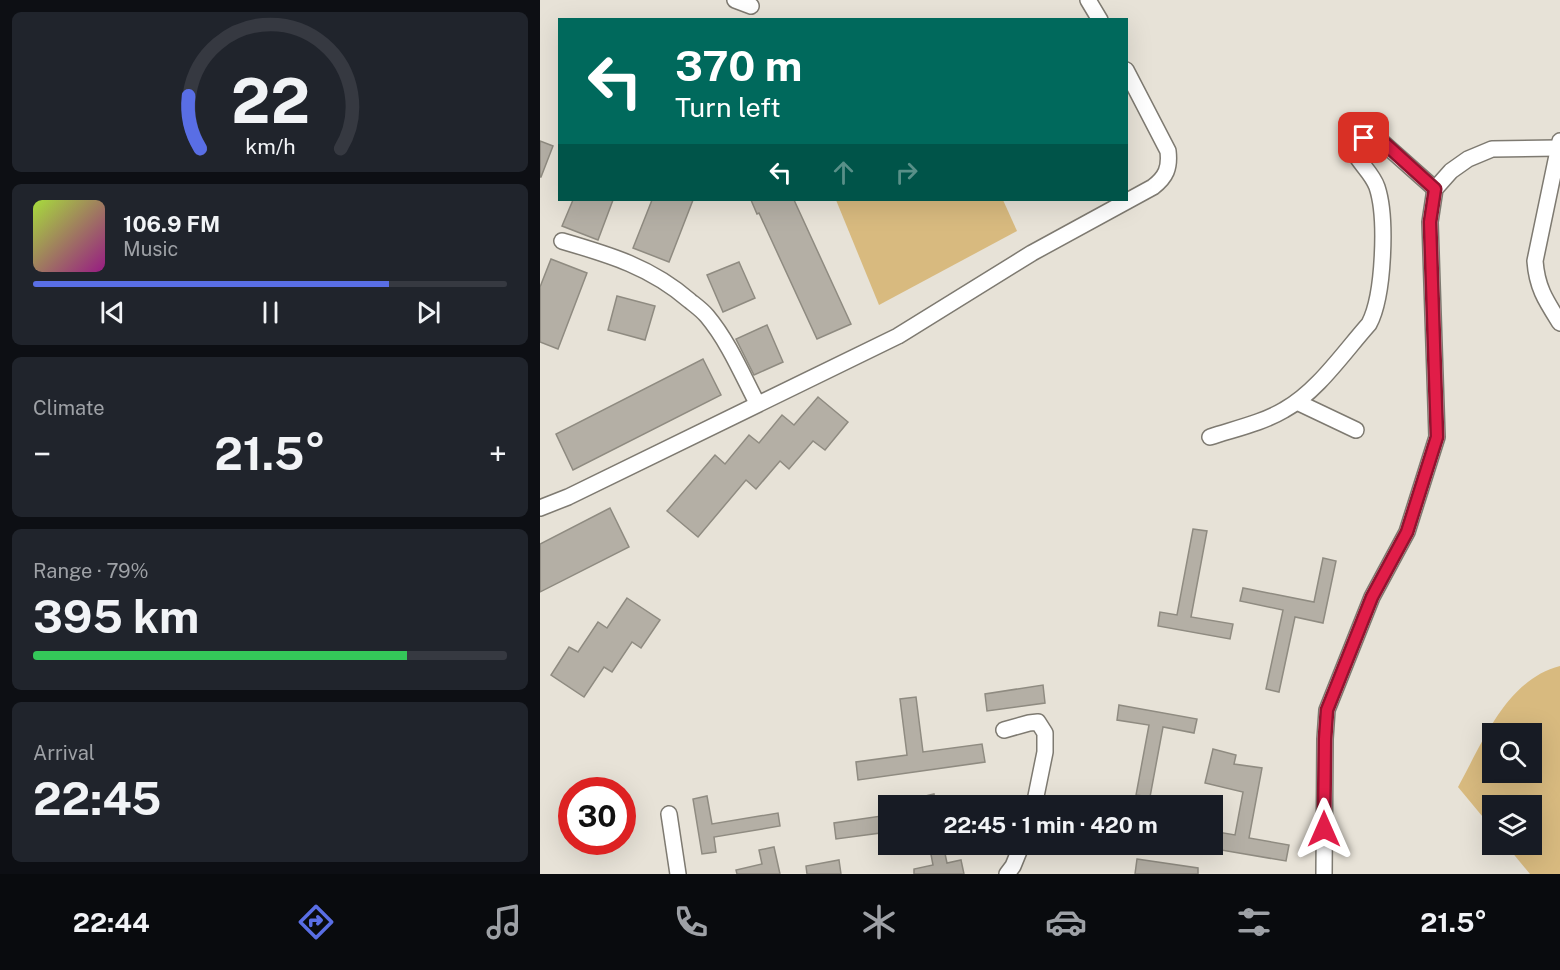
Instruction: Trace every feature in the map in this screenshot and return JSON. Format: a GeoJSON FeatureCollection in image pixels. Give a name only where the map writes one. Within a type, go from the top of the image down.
{"type":"FeatureCollection","features":[{"type":"Feature","properties":{"kind":"street"},"geometry":{"type":"LineString","coordinates":[[735,0],[751,6]]}},
{"type":"Feature","properties":{"kind":"street"},"geometry":{"type":"LineString","coordinates":[[1088,0],[1099,18]]}},
{"type":"Feature","properties":{"kind":"street"},"geometry":{"type":"LineString","coordinates":[[1128,74],[1168,152],[1169,162],[1167,172],[1161,181],[1128,201]]}},
{"type":"Feature","properties":{"kind":"street"},"geometry":{"type":"LineString","coordinates":[[1210,437],[1255,423],[1297,402],[1369,324],[1376,313],[1382,264],[1382,210],[1376,186],[1354,152],[1355,143],[1364,138],[1382,141],[1435,189]]}},
{"type":"Feature","properties":{"kind":"street"},"geometry":{"type":"LineString","coordinates":[[1324,874],[1327,710],[1372,597],[1407,532],[1437,437],[1430,222],[1435,189],[1451,171],[1467,159],[1492,149],[1559,145],[1535,261],[1537,280],[1560,323]]}},
{"type":"Feature","properties":{"kind":"street"},"geometry":{"type":"LineString","coordinates":[[540,508],[568,497],[898,336],[1032,254],[1128,201]]}},
{"type":"Feature","properties":{"kind":"street"},"geometry":{"type":"LineString","coordinates":[[562,241],[620,258],[680,292],[706,315],[732,353],[757,403]]}},
{"type":"Feature","properties":{"kind":"street"},"geometry":{"type":"LineString","coordinates":[[1297,402],[1356,430]]}},
{"type":"Feature","properties":{"kind":"street"},"geometry":{"type":"LineString","coordinates":[[1004,730],[1038,722],[1045,733],[1045,752],[1036,795]]}},
{"type":"Feature","properties":{"kind":"street"},"geometry":{"type":"LineString","coordinates":[[669,814],[678,874]]}},
{"type":"Feature","properties":{"kind":"street"},"geometry":{"type":"LineString","coordinates":[[1007,874],[1018,855]]}},
{"type":"Feature","properties":{"kind":"shaded area"},"geometry":{"type":"Polygon","coordinates":[[[836,201],[1003,201],[1017,231],[879,305],[836,201]]]}},
{"type":"Feature","properties":{"kind":"shaded area"},"geometry":{"type":"Polygon","coordinates":[[[1560,666],[1560,874],[1530,874],[1514,855],[1542,855],[1542,795],[1482,795],[1482,816],[1458,787],[1482,742],[1482,783],[1542,783],[1542,723],[1493,723],[1525,684],[1541,673],[1560,666]]]}},
{"type":"Feature","properties":{"kind":"building"},"geometry":{"type":"Polygon","coordinates":[[[540,141],[553,146],[541,177],[540,177],[540,141]]]}},
{"type":"Feature","properties":{"kind":"building"},"geometry":{"type":"Polygon","coordinates":[[[573,201],[613,201],[598,240],[562,226],[573,201]]]}},
{"type":"Feature","properties":{"kind":"building"},"geometry":{"type":"Polygon","coordinates":[[[652,201],[693,201],[669,262],[633,248],[652,201]]]}},
{"type":"Feature","properties":{"kind":"building"},"geometry":{"type":"Polygon","coordinates":[[[751,201],[794,201],[851,324],[817,339],[759,213],[757,214],[751,201]]]}},
{"type":"Feature","properties":{"kind":"building"},"geometry":{"type":"Polygon","coordinates":[[[551,259],[587,273],[558,349],[540,342],[540,287],[551,259]]]}},
{"type":"Feature","properties":{"kind":"building"},"geometry":{"type":"Polygon","coordinates":[[[739,262],[755,298],[723,312],[707,275],[739,262]]]}},
{"type":"Feature","properties":{"kind":"building"},"geometry":{"type":"Polygon","coordinates":[[[617,296],[655,306],[645,340],[608,330],[617,296]]]}},
{"type":"Feature","properties":{"kind":"building"},"geometry":{"type":"Polygon","coordinates":[[[767,325],[783,362],[754,375],[736,339],[767,325]]]}},
{"type":"Feature","properties":{"kind":"building"},"geometry":{"type":"Polygon","coordinates":[[[703,359],[721,395],[573,470],[556,434],[703,359]]]}},
{"type":"Feature","properties":{"kind":"building"},"geometry":{"type":"Polygon","coordinates":[[[818,397],[848,422],[825,450],[813,441],[789,469],[780,461],[756,489],[746,480],[698,537],[667,511],[715,455],[725,464],[749,435],[759,443],[782,415],[794,425],[818,397]]]}},
{"type":"Feature","properties":{"kind":"building"},"geometry":{"type":"Polygon","coordinates":[[[610,508],[629,547],[540,592],[540,544],[610,508]]]}},
{"type":"Feature","properties":{"kind":"building"},"geometry":{"type":"Polygon","coordinates":[[[1193,529],[1207,531],[1191,617],[1233,624],[1230,639],[1158,626],[1160,612],[1177,615],[1193,529]]]}},
{"type":"Feature","properties":{"kind":"building"},"geometry":{"type":"Polygon","coordinates":[[[1323,558],[1336,561],[1323,623],[1295,617],[1279,692],[1266,689],[1283,610],[1240,601],[1243,588],[1314,602],[1323,558]]]}},
{"type":"Feature","properties":{"kind":"building"},"geometry":{"type":"Polygon","coordinates":[[[627,598],[660,620],[641,648],[632,642],[612,672],[604,667],[584,697],[551,675],[569,647],[578,652],[598,622],[607,628],[627,598]]]}},
{"type":"Feature","properties":{"kind":"building"},"geometry":{"type":"Polygon","coordinates":[[[1043,685],[1045,703],[987,711],[985,694],[1043,685]]]}},
{"type":"Feature","properties":{"kind":"building"},"geometry":{"type":"Polygon","coordinates":[[[916,697],[923,752],[982,744],[985,762],[858,780],[856,762],[907,755],[900,699],[916,697]]]}},
{"type":"Feature","properties":{"kind":"building"},"geometry":{"type":"Polygon","coordinates":[[[1119,705],[1197,719],[1194,733],[1163,727],[1150,795],[1136,795],[1149,725],[1117,720],[1119,705]]]}},
{"type":"Feature","properties":{"kind":"building"},"geometry":{"type":"Polygon","coordinates":[[[1213,749],[1236,755],[1234,764],[1262,768],[1249,838],[1289,845],[1286,861],[1223,850],[1223,833],[1235,835],[1243,792],[1205,783],[1213,749]]]}},
{"type":"Feature","properties":{"kind":"building"},"geometry":{"type":"Polygon","coordinates":[[[707,796],[712,824],[778,813],[780,826],[714,837],[716,852],[702,854],[693,799],[707,796]]]}},
{"type":"Feature","properties":{"kind":"building"},"geometry":{"type":"Polygon","coordinates":[[[878,816],[878,833],[836,839],[834,823],[878,816]]]}},
{"type":"Feature","properties":{"kind":"building"},"geometry":{"type":"Polygon","coordinates":[[[774,847],[780,874],[737,874],[736,870],[762,864],[759,850],[774,847]]]}},
{"type":"Feature","properties":{"kind":"building"},"geometry":{"type":"Polygon","coordinates":[[[931,855],[945,855],[947,863],[961,860],[964,874],[914,874],[914,869],[933,865],[931,855]]]}},
{"type":"Feature","properties":{"kind":"building"},"geometry":{"type":"Polygon","coordinates":[[[1137,859],[1198,868],[1198,874],[1135,874],[1137,859]]]}},
{"type":"Feature","properties":{"kind":"building"},"geometry":{"type":"Polygon","coordinates":[[[839,860],[841,874],[807,874],[806,866],[839,860]]]}},
{"type":"Feature","properties":{"kind":"route"},"geometry":{"type":"LineString","coordinates":[[1324,829],[1327,710],[1372,597],[1407,532],[1437,437],[1430,222],[1435,189],[1382,141],[1364,138]]}}]}
